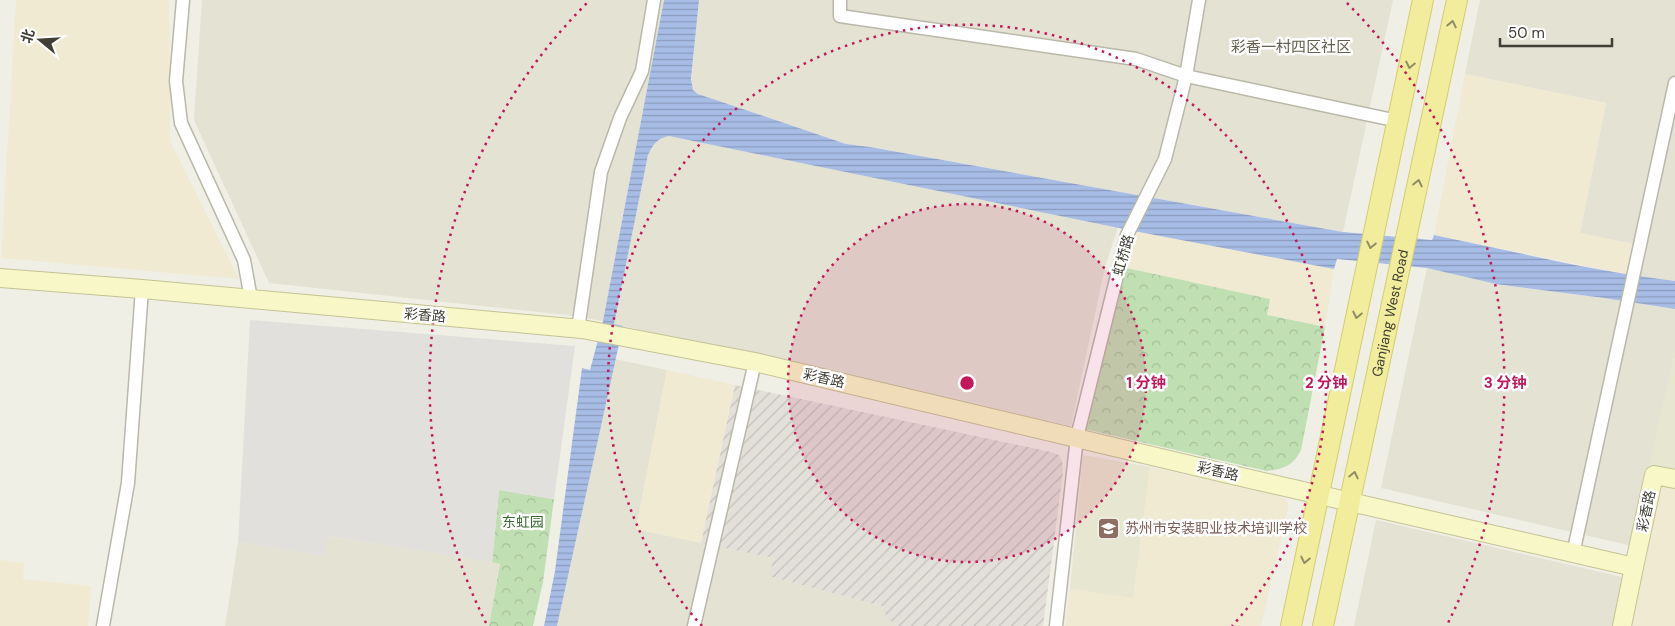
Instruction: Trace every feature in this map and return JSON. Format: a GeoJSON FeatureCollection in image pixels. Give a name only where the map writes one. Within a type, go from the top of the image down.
{"type":"FeatureCollection","features":[{"type":"Feature","properties":{"kind":"main road"},"geometry":{"type":"LineString","coordinates":[[1292,626],[1423,0]]}},
{"type":"Feature","properties":{"kind":"main road","name":"Ganjiang West Road"},"geometry":{"type":"LineString","coordinates":[[1323,626],[1457,0]]}},
{"type":"Feature","properties":{"kind":"street"},"geometry":{"type":"LineString","coordinates":[[183,0],[176,81],[181,123],[244,260],[251,299]]}},
{"type":"Feature","properties":{"kind":"street"},"geometry":{"type":"LineString","coordinates":[[580,329],[601,172],[620,118],[642,71],[654,0]]}},
{"type":"Feature","properties":{"kind":"street"},"geometry":{"type":"LineString","coordinates":[[840,0],[840,16],[1136,59],[1186,76],[1398,121]]}},
{"type":"Feature","properties":{"kind":"street","name":"虹桥路"},"geometry":{"type":"LineString","coordinates":[[1056,626],[1077,437],[1127,236],[1165,159],[1186,76],[1199,0]]}},
{"type":"Feature","properties":{"kind":"street"},"geometry":{"type":"LineString","coordinates":[[1573,554],[1675,83]]}},
{"type":"Feature","properties":{"kind":"street","name":"彩香路"},"geometry":{"type":"LineString","coordinates":[[0,278],[580,329],[756,362],[1634,568]]}},
{"type":"Feature","properties":{"kind":"street"},"geometry":{"type":"LineString","coordinates":[[103,626],[128,483],[142,289]]}},
{"type":"Feature","properties":{"kind":"street"},"geometry":{"type":"LineString","coordinates":[[694,626],[756,362]]}},
{"type":"Feature","properties":{"kind":"street","name":"彩香路"},"geometry":{"type":"LineString","coordinates":[[1622,626],[1654,475],[1675,479]]}},
{"type":"Feature","properties":{"kind":"shaded area"},"geometry":{"type":"Polygon","coordinates":[[[16,0],[169,0],[170,141],[239,279],[1,258],[16,0]]]}},
{"type":"Feature","properties":{"kind":"shaded area"},"geometry":{"type":"Polygon","coordinates":[[[202,0],[664,0],[603,321],[566,315],[269,283],[194,120],[202,0]]]}},
{"type":"Feature","properties":{"kind":"shaded area"},"geometry":{"type":"Polygon","coordinates":[[[699,0],[1393,0],[1343,232],[846,144],[704,97],[693,90],[691,85],[699,0]]]}},
{"type":"Feature","properties":{"kind":"shaded area"},"geometry":{"type":"Polygon","coordinates":[[[1480,0],[1675,0],[1675,281],[1631,275],[1637,245],[1580,233],[1606,103],[1465,74],[1480,0]]]}},
{"type":"Feature","properties":{"kind":"shaded area"},"geometry":{"type":"Polygon","coordinates":[[[1465,74],[1606,103],[1580,233],[1638,245],[1631,275],[1434,235],[1465,74]]]}},
{"type":"Feature","properties":{"kind":"shaded area"},"geometry":{"type":"Polygon","coordinates":[[[669,136],[1118,227],[1105,267],[1071,426],[614,324],[648,155],[656,141],[662,137],[669,136]]]}},
{"type":"Feature","properties":{"kind":"shaded area"},"geometry":{"type":"Polygon","coordinates":[[[1139,232],[1334,269],[1325,327],[1267,315],[1270,299],[1122,267],[1139,232]]]}},
{"type":"Feature","properties":{"kind":"shaded area"},"geometry":{"type":"Polygon","coordinates":[[[1427,268],[1496,284],[1675,309],[1675,352],[1632,546],[1381,488],[1427,268]]]}},
{"type":"Feature","properties":{"kind":"shaded area"},"geometry":{"type":"Polygon","coordinates":[[[250,320],[575,346],[554,499],[499,490],[492,562],[328,536],[325,556],[238,542],[250,320]]]}},
{"type":"Feature","properties":{"kind":"shaded area"},"geometry":{"type":"Polygon","coordinates":[[[1675,352],[1675,471],[1649,465],[1675,352]]]}},
{"type":"Feature","properties":{"kind":"shaded area"},"geometry":{"type":"Polygon","coordinates":[[[615,359],[667,370],[636,529],[774,558],[770,576],[885,607],[895,626],[557,626],[615,359]]]}},
{"type":"Feature","properties":{"kind":"shaded area"},"geometry":{"type":"Polygon","coordinates":[[[667,370],[735,385],[701,543],[636,529],[667,370]]]}},
{"type":"Feature","properties":{"kind":"shaded area"},"geometry":{"type":"Polygon","coordinates":[[[735,385],[1059,455],[1062,461],[1063,472],[1043,626],[895,626],[895,623],[886,619],[885,607],[769,576],[774,558],[701,543],[735,385]]]}},
{"type":"Feature","properties":{"kind":"shaded area","name":"苏州市安装职业技术培训学校"},"geometry":{"type":"Polygon","coordinates":[[[1083,455],[1150,467],[1133,598],[1070,589],[1083,455]]]}},
{"type":"Feature","properties":{"kind":"shaded area"},"geometry":{"type":"Polygon","coordinates":[[[1649,465],[1675,471],[1675,626],[1616,626],[1649,465]]]}},
{"type":"Feature","properties":{"kind":"shaded area"},"geometry":{"type":"Polygon","coordinates":[[[1150,467],[1279,495],[1288,502],[1261,626],[1065,626],[1070,589],[1133,598],[1150,467]]]}},
{"type":"Feature","properties":{"kind":"shaded area"},"geometry":{"type":"Polygon","coordinates":[[[1376,520],[1626,578],[1616,626],[1354,626],[1376,520]]]}},
{"type":"Feature","properties":{"kind":"shaded area"},"geometry":{"type":"Polygon","coordinates":[[[327,536],[500,563],[489,626],[225,626],[238,542],[325,556],[327,536]]]}},
{"type":"Feature","properties":{"kind":"shaded area"},"geometry":{"type":"Polygon","coordinates":[[[0,560],[24,563],[23,579],[91,586],[88,626],[0,626],[0,560]]]}},
{"type":"Feature","properties":{"kind":"green space"},"geometry":{"type":"Polygon","coordinates":[[[1122,267],[1270,299],[1267,315],[1325,327],[1301,450],[1292,463],[1267,471],[1084,429],[1122,267]]]}},
{"type":"Feature","properties":{"kind":"green space","name":"东虹园"},"geometry":{"type":"Polygon","coordinates":[[[499,490],[554,499],[543,582],[533,626],[489,626],[500,564],[492,562],[499,490]]]}},
{"type":"Feature","properties":{"kind":"water"},"geometry":{"type":"Polygon","coordinates":[[[664,0],[699,0],[691,79],[693,90],[698,94],[846,144],[1343,232],[1432,240],[1434,235],[1575,265],[1675,281],[1675,309],[1496,284],[1427,268],[1337,259],[1334,269],[1139,232],[669,136],[661,138],[656,142],[648,155],[614,324],[623,326],[557,626],[544,626],[555,571],[582,368],[590,370],[603,321],[664,0]]]}},
{"type":"Feature","properties":{"kind":"place","name":"苏州市安装职业技术培训学校"},"geometry":{"type":"Point","coordinates":[1109,528]}},
{"type":"Feature","properties":{"kind":"district","name":"彩香一村四区社区"},"geometry":{"type":"Point","coordinates":[1291,47]}}]}
